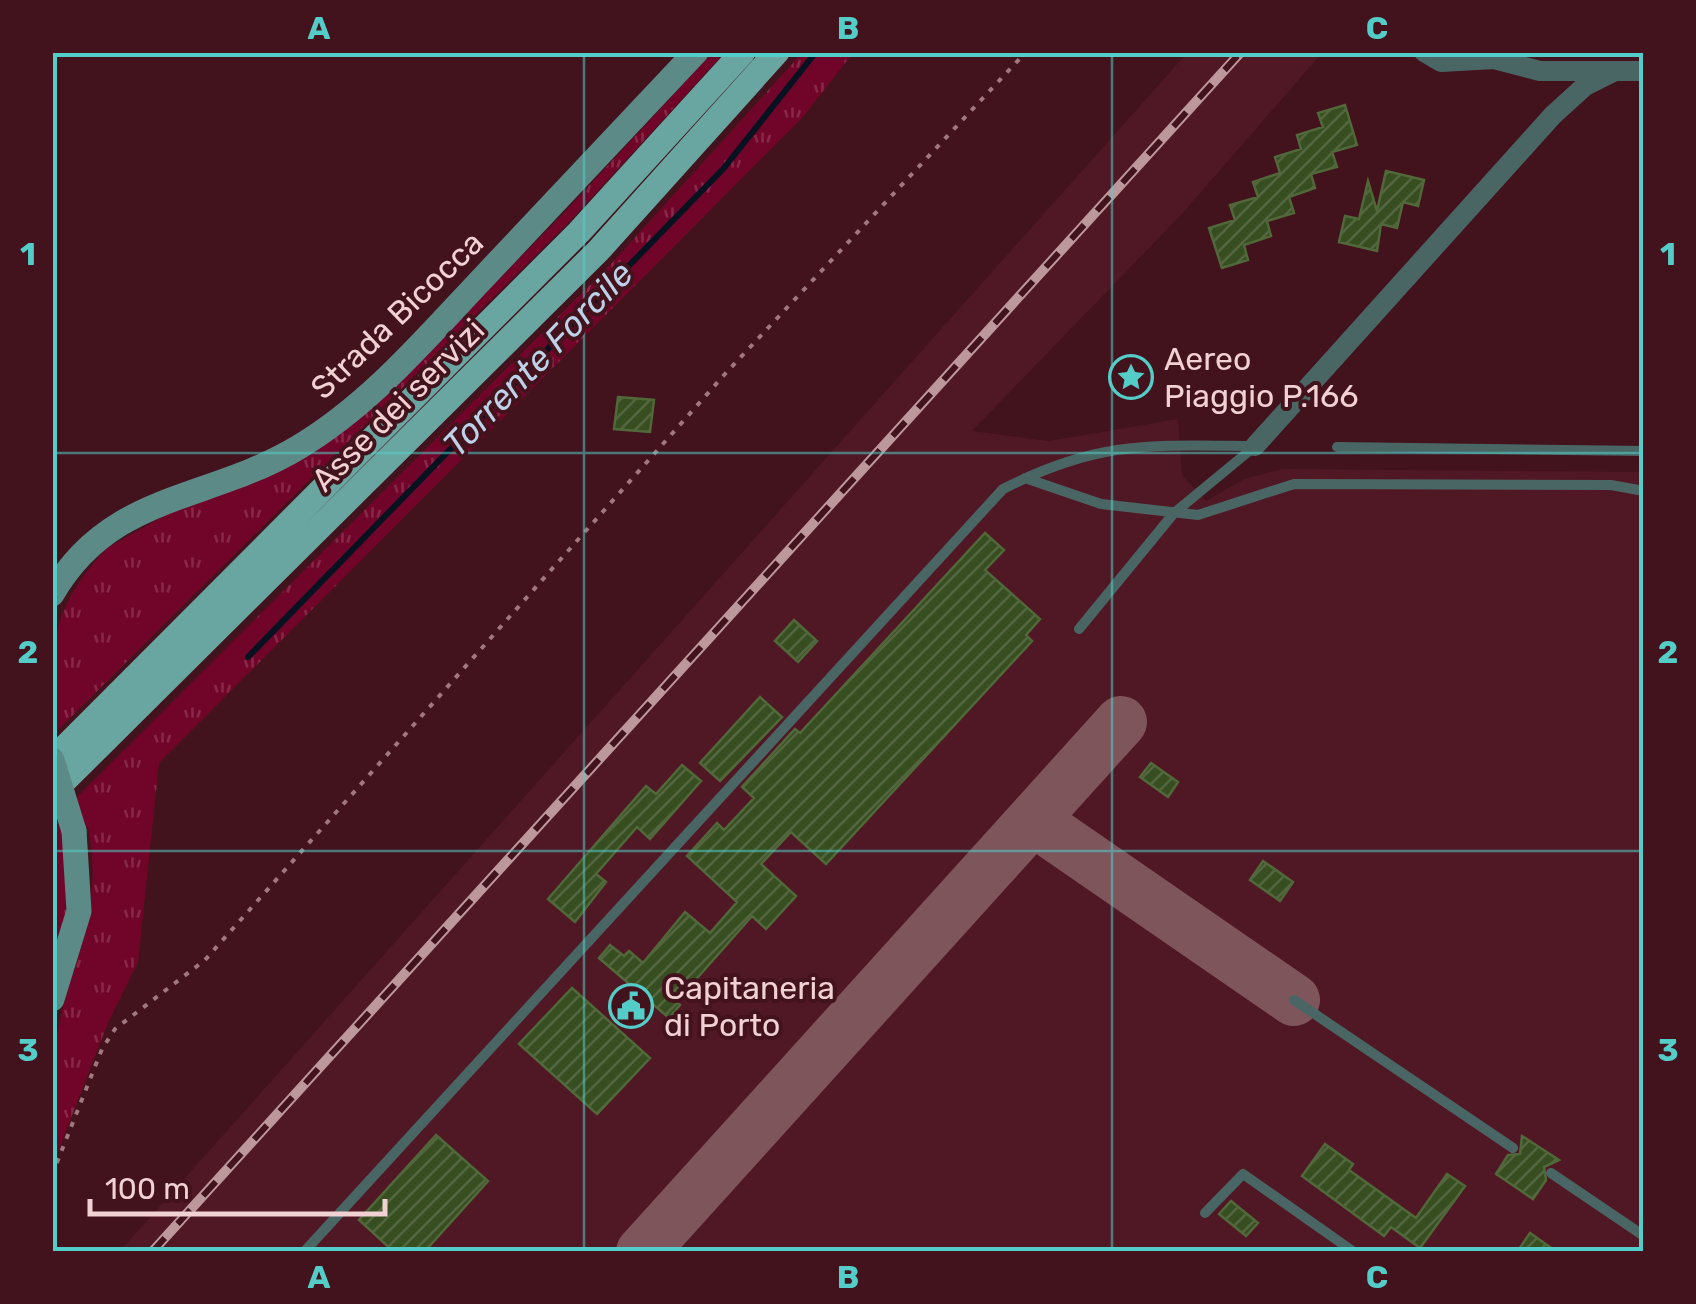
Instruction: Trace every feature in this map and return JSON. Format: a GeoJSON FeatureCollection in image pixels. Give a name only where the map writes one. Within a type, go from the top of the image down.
{"type":"FeatureCollection","features":[{"type":"Feature","properties":{"kind":"main road","name":"Strada Bicocca"},"geometry":{"type":"LineString","coordinates":[[52,594],[68,567],[97,536],[128,516],[253,472],[350,412],[420,344],[696,52]]}},
{"type":"Feature","properties":{"kind":"main road","name":"Asse dei servizi"},"geometry":{"type":"LineString","coordinates":[[52,760],[579,232],[743,52]]}},
{"type":"Feature","properties":{"kind":"main road","name":"Asse dei servizi"},"geometry":{"type":"LineString","coordinates":[[52,793],[598,250],[777,52]]}},
{"type":"Feature","properties":{"kind":"main road"},"geometry":{"type":"LineString","coordinates":[[52,760],[74,831],[79,911],[52,999]]}},
{"type":"Feature","properties":{"kind":"street"},"geometry":{"type":"LineString","coordinates":[[1424,52],[1441,62],[1458,57],[1494,59],[1540,71],[1644,71]]}},
{"type":"Feature","properties":{"kind":"street"},"geometry":{"type":"LineString","coordinates":[[1526,52],[1544,62],[1583,72]]}},
{"type":"Feature","properties":{"kind":"street"},"geometry":{"type":"LineString","coordinates":[[1255,446],[1554,116],[1585,86],[1613,72]]}},
{"type":"Feature","properties":{"kind":"lane"},"geometry":{"type":"LineString","coordinates":[[304,1252],[1003,489],[1081,454],[1131,446],[1255,446]]}},
{"type":"Feature","properties":{"kind":"lane"},"geometry":{"type":"LineString","coordinates":[[1078,629],[1174,513],[1255,446]]}},
{"type":"Feature","properties":{"kind":"lane"},"geometry":{"type":"LineString","coordinates":[[1337,447],[1644,450]]}},
{"type":"Feature","properties":{"kind":"lane"},"geometry":{"type":"LineString","coordinates":[[1026,478],[1101,504],[1174,513],[1212,513],[1238,499],[1294,484],[1611,484],[1644,491]]}},
{"type":"Feature","properties":{"kind":"lane"},"geometry":{"type":"LineString","coordinates":[[1294,1000],[1513,1148]]}},
{"type":"Feature","properties":{"kind":"lane"},"geometry":{"type":"LineString","coordinates":[[1551,1173],[1644,1236]]}},
{"type":"Feature","properties":{"kind":"lane"},"geometry":{"type":"LineString","coordinates":[[1205,1213],[1243,1174],[1354,1252]]}},
{"type":"Feature","properties":{"kind":"path"},"geometry":{"type":"LineString","coordinates":[[52,1174],[102,1048],[126,1016],[204,960],[724,374],[1026,52]]}},
{"type":"Feature","properties":{"kind":"shaded area"},"geometry":{"type":"Polygon","coordinates":[[[1187,53],[1322,53],[1180,216],[972,431],[1048,441],[1178,419],[1182,475],[1206,501],[1244,479],[1283,469],[1643,472],[1643,1251],[119,1252],[1187,53]]]}},
{"type":"Feature","properties":{"kind":"green space"},"geometry":{"type":"Polygon","coordinates":[[[712,53],[724,53],[570,221],[57,731],[51,678],[56,632],[74,590],[107,548],[394,386],[563,214],[712,53]]]}},
{"type":"Feature","properties":{"kind":"green space"},"geometry":{"type":"Polygon","coordinates":[[[802,53],[853,53],[802,118],[159,763],[138,962],[108,1023],[53,1164],[53,1055],[88,918],[92,860],[88,826],[63,836],[66,913],[53,963],[53,821],[611,264],[802,53]]]}},
{"type":"Feature","properties":{"kind":"building"},"geometry":{"type":"Polygon","coordinates":[[[1345,105],[1357,145],[1332,152],[1337,167],[1311,174],[1315,188],[1289,197],[1294,213],[1267,221],[1271,236],[1244,245],[1248,260],[1222,268],[1209,228],[1235,220],[1230,205],[1258,197],[1253,182],[1280,173],[1275,157],[1301,149],[1297,135],[1323,127],[1318,113],[1345,105]]]}},
{"type":"Feature","properties":{"kind":"building"},"geometry":{"type":"Polygon","coordinates":[[[1386,171],[1424,180],[1418,206],[1403,202],[1397,228],[1381,224],[1377,251],[1339,242],[1345,216],[1359,219],[1368,181],[1377,211],[1386,171]]]}},
{"type":"Feature","properties":{"kind":"building"},"geometry":{"type":"Polygon","coordinates":[[[618,397],[654,400],[650,432],[614,429],[618,397]]]}},
{"type":"Feature","properties":{"kind":"building"},"geometry":{"type":"Polygon","coordinates":[[[985,533],[1004,550],[985,570],[1040,619],[1026,635],[1032,641],[826,864],[791,832],[761,864],[796,896],[766,929],[752,916],[676,1002],[680,1005],[669,1018],[599,958],[610,945],[624,956],[629,951],[643,963],[685,912],[710,933],[737,902],[687,856],[717,823],[724,830],[754,798],[742,787],[795,729],[800,733],[985,533]]]}},
{"type":"Feature","properties":{"kind":"building"},"geometry":{"type":"Polygon","coordinates":[[[794,620],[817,641],[798,662],[775,641],[794,620]]]}},
{"type":"Feature","properties":{"kind":"building"},"geometry":{"type":"Polygon","coordinates":[[[760,697],[782,717],[720,781],[700,763],[760,697]]]}},
{"type":"Feature","properties":{"kind":"building"},"geometry":{"type":"Polygon","coordinates":[[[1151,763],[1178,782],[1168,797],[1140,777],[1151,763]]]}},
{"type":"Feature","properties":{"kind":"building"},"geometry":{"type":"Polygon","coordinates":[[[682,765],[701,781],[650,839],[637,827],[596,874],[606,882],[575,922],[548,899],[646,786],[656,794],[682,765]]]}},
{"type":"Feature","properties":{"kind":"building"},"geometry":{"type":"Polygon","coordinates":[[[1263,861],[1293,882],[1280,901],[1250,880],[1263,861]]]}},
{"type":"Feature","properties":{"kind":"building"},"geometry":{"type":"Polygon","coordinates":[[[572,988],[650,1058],[597,1114],[519,1044],[572,988]]]}},
{"type":"Feature","properties":{"kind":"building"},"geometry":{"type":"Polygon","coordinates":[[[436,1135],[488,1181],[424,1252],[394,1252],[359,1220],[436,1135]]]}},
{"type":"Feature","properties":{"kind":"building"},"geometry":{"type":"Polygon","coordinates":[[[1522,1136],[1559,1160],[1544,1167],[1546,1180],[1533,1199],[1496,1174],[1508,1155],[1520,1154],[1522,1136]]]}},
{"type":"Feature","properties":{"kind":"building"},"geometry":{"type":"Polygon","coordinates":[[[1325,1144],[1353,1164],[1349,1170],[1416,1218],[1447,1174],[1465,1186],[1420,1248],[1391,1227],[1384,1236],[1302,1176],[1325,1144]]]}},
{"type":"Feature","properties":{"kind":"building"},"geometry":{"type":"Polygon","coordinates":[[[1231,1201],[1258,1223],[1246,1236],[1219,1214],[1231,1201]]]}},
{"type":"Feature","properties":{"kind":"building"},"geometry":{"type":"Polygon","coordinates":[[[1530,1233],[1557,1252],[1517,1252],[1530,1233]]]}},
{"type":"Feature","properties":{"kind":"waterway","name":"Torrente Forcile"},"geometry":{"type":"LineString","coordinates":[[248,657],[724,168],[816,52]]}},
{"type":"Feature","properties":{"kind":"taxiway"},"geometry":{"type":"LineString","coordinates":[[642,1252],[1121,722]]}},
{"type":"Feature","properties":{"kind":"taxiway"},"geometry":{"type":"LineString","coordinates":[[1033,820],[1294,1000]]}},
{"type":"Feature","properties":{"kind":"railway"},"geometry":{"type":"LineString","coordinates":[[152,1252],[1241,52]]}},
{"type":"Feature","properties":{"kind":"place","name":"Aereo Piaggio P.166"},"geometry":{"type":"Point","coordinates":[1131,377]}},
{"type":"Feature","properties":{"kind":"place","name":"Capitaneria di Porto"},"geometry":{"type":"Point","coordinates":[631,1006]}}]}
